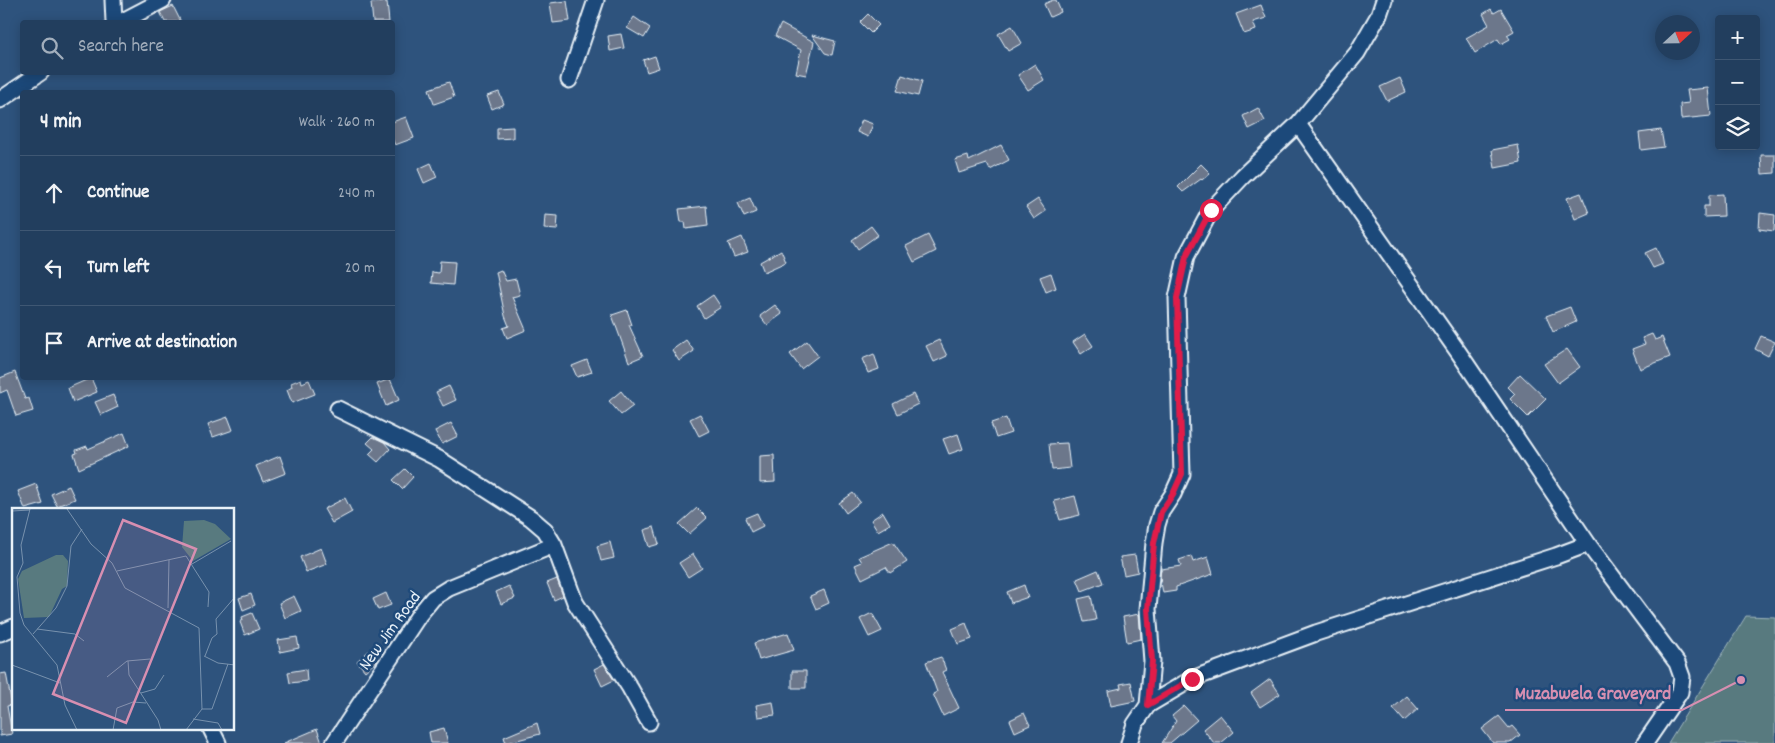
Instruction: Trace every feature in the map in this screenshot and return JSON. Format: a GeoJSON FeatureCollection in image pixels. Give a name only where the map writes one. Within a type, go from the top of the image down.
{"type":"FeatureCollection","features":[{"type":"Feature","properties":{"kind":"street"},"geometry":{"type":"LineString","coordinates":[[113,0],[114,20]]}},
{"type":"Feature","properties":{"kind":"street"},"geometry":{"type":"LineString","coordinates":[[125,20],[163,0]]}},
{"type":"Feature","properties":{"kind":"street"},"geometry":{"type":"LineString","coordinates":[[569,80],[596,0]]}},
{"type":"Feature","properties":{"kind":"street"},"geometry":{"type":"LineString","coordinates":[[1148,705],[1152,661],[1148,609],[1154,543],[1161,512],[1173,494],[1182,474],[1177,298],[1186,257],[1211,210],[1243,176],[1298,124],[1357,53],[1379,15],[1384,0]]}},
{"type":"Feature","properties":{"kind":"street"},"geometry":{"type":"LineString","coordinates":[[0,100],[37,75]]}},
{"type":"Feature","properties":{"kind":"street"},"geometry":{"type":"LineString","coordinates":[[1298,124],[1459,353],[1588,544],[1677,663],[1682,677],[1680,692],[1645,743]]}},
{"type":"Feature","properties":{"kind":"street"},"geometry":{"type":"LineString","coordinates":[[338,408],[439,460],[531,518],[545,530],[554,545],[575,602],[630,688],[649,722]]}},
{"type":"Feature","properties":{"kind":"street"},"geometry":{"type":"LineString","coordinates":[[1129,743],[1135,724],[1148,705],[1192,679],[1316,633],[1588,544]]}},
{"type":"Feature","properties":{"kind":"street","name":"New Jim Road"},"geometry":{"type":"LineString","coordinates":[[334,743],[414,622],[433,598],[466,581],[554,545]]}},
{"type":"Feature","properties":{"kind":"street"},"geometry":{"type":"LineString","coordinates":[[0,633],[12,628]]}},
{"type":"Feature","properties":{"kind":"street"},"geometry":{"type":"LineString","coordinates":[[212,730],[218,743]]}},
{"type":"Feature","properties":{"kind":"green space"},"geometry":{"type":"Polygon","coordinates":[[[1746,616],[1775,617],[1775,743],[1668,743],[1746,616]]]}},
{"type":"Feature","properties":{"kind":"building"},"geometry":{"type":"Polygon","coordinates":[[[1056,0],[1061,12],[1050,17],[1044,4],[1056,0]]]}},
{"type":"Feature","properties":{"kind":"building"},"geometry":{"type":"Polygon","coordinates":[[[567,1],[570,21],[553,23],[550,3],[567,1]]]}},
{"type":"Feature","properties":{"kind":"building"},"geometry":{"type":"Polygon","coordinates":[[[387,2],[389,20],[373,20],[371,3],[387,2]]]}},
{"type":"Feature","properties":{"kind":"building"},"geometry":{"type":"Polygon","coordinates":[[[1261,5],[1266,18],[1253,22],[1256,30],[1244,34],[1236,14],[1261,5]]]}},
{"type":"Feature","properties":{"kind":"building"},"geometry":{"type":"Polygon","coordinates":[[[173,6],[180,20],[164,20],[160,12],[173,6]]]}},
{"type":"Feature","properties":{"kind":"building"},"geometry":{"type":"Polygon","coordinates":[[[1491,9],[1494,13],[1501,9],[1514,31],[1507,35],[1510,39],[1501,44],[1498,39],[1475,53],[1466,38],[1489,25],[1483,14],[1491,9]]]}},
{"type":"Feature","properties":{"kind":"building"},"geometry":{"type":"Polygon","coordinates":[[[868,14],[879,25],[871,33],[860,22],[868,14]]]}},
{"type":"Feature","properties":{"kind":"building"},"geometry":{"type":"Polygon","coordinates":[[[634,17],[650,28],[644,38],[627,28],[634,17]]]}},
{"type":"Feature","properties":{"kind":"building"},"geometry":{"type":"Polygon","coordinates":[[[781,24],[814,42],[806,75],[796,73],[801,50],[775,36],[781,24]]]}},
{"type":"Feature","properties":{"kind":"building"},"geometry":{"type":"Polygon","coordinates":[[[1012,26],[1022,43],[1008,51],[998,34],[1012,26]]]}},
{"type":"Feature","properties":{"kind":"building"},"geometry":{"type":"Polygon","coordinates":[[[621,34],[624,48],[610,51],[608,36],[621,34]]]}},
{"type":"Feature","properties":{"kind":"building"},"geometry":{"type":"Polygon","coordinates":[[[812,35],[835,41],[832,55],[825,53],[812,35]]]}},
{"type":"Feature","properties":{"kind":"building"},"geometry":{"type":"Polygon","coordinates":[[[655,56],[659,68],[647,72],[643,60],[655,56]]]}},
{"type":"Feature","properties":{"kind":"building"},"geometry":{"type":"Polygon","coordinates":[[[1035,64],[1044,80],[1028,90],[1018,75],[1035,64]]]}},
{"type":"Feature","properties":{"kind":"building"},"geometry":{"type":"Polygon","coordinates":[[[902,75],[922,81],[918,96],[897,91],[902,75]]]}},
{"type":"Feature","properties":{"kind":"building"},"geometry":{"type":"Polygon","coordinates":[[[1400,78],[1406,92],[1387,101],[1380,87],[1400,78]]]}},
{"type":"Feature","properties":{"kind":"building"},"geometry":{"type":"Polygon","coordinates":[[[449,82],[454,97],[434,104],[429,89],[449,82]]]}},
{"type":"Feature","properties":{"kind":"building"},"geometry":{"type":"Polygon","coordinates":[[[1708,88],[1711,116],[1681,119],[1680,104],[1689,103],[1687,90],[1708,88]]]}},
{"type":"Feature","properties":{"kind":"building"},"geometry":{"type":"Polygon","coordinates":[[[499,92],[504,104],[492,109],[487,96],[499,92]]]}},
{"type":"Feature","properties":{"kind":"building"},"geometry":{"type":"Polygon","coordinates":[[[1258,108],[1265,121],[1249,129],[1243,116],[1258,108]]]}},
{"type":"Feature","properties":{"kind":"building"},"geometry":{"type":"Polygon","coordinates":[[[406,117],[414,138],[395,145],[395,121],[406,117]]]}},
{"type":"Feature","properties":{"kind":"building"},"geometry":{"type":"Polygon","coordinates":[[[862,120],[873,124],[868,137],[857,132],[862,120]]]}},
{"type":"Feature","properties":{"kind":"building"},"geometry":{"type":"Polygon","coordinates":[[[513,127],[513,138],[497,139],[497,128],[513,127]]]}},
{"type":"Feature","properties":{"kind":"building"},"geometry":{"type":"Polygon","coordinates":[[[1661,130],[1664,147],[1641,150],[1639,133],[1661,130]]]}},
{"type":"Feature","properties":{"kind":"building"},"geometry":{"type":"Polygon","coordinates":[[[1001,145],[1009,160],[990,170],[987,164],[959,173],[955,160],[968,156],[969,161],[1001,145]]]}},
{"type":"Feature","properties":{"kind":"building"},"geometry":{"type":"Polygon","coordinates":[[[1518,145],[1521,163],[1495,168],[1492,150],[1518,145]]]}},
{"type":"Feature","properties":{"kind":"building"},"geometry":{"type":"Polygon","coordinates":[[[1761,155],[1775,155],[1775,173],[1762,174],[1761,155]]]}},
{"type":"Feature","properties":{"kind":"building"},"geometry":{"type":"Polygon","coordinates":[[[431,163],[437,177],[424,183],[418,169],[431,163]]]}},
{"type":"Feature","properties":{"kind":"building"},"geometry":{"type":"Polygon","coordinates":[[[1201,164],[1210,173],[1183,192],[1178,187],[1201,164]]]}},
{"type":"Feature","properties":{"kind":"building"},"geometry":{"type":"Polygon","coordinates":[[[1581,193],[1589,213],[1575,219],[1567,198],[1581,193]]]}},
{"type":"Feature","properties":{"kind":"building"},"geometry":{"type":"Polygon","coordinates":[[[1723,194],[1724,216],[1704,217],[1704,206],[1709,206],[1709,195],[1723,194]]]}},
{"type":"Feature","properties":{"kind":"building"},"geometry":{"type":"Polygon","coordinates":[[[750,198],[756,212],[744,217],[738,203],[750,198]]]}},
{"type":"Feature","properties":{"kind":"building"},"geometry":{"type":"Polygon","coordinates":[[[1038,199],[1046,211],[1034,219],[1026,207],[1038,199]]]}},
{"type":"Feature","properties":{"kind":"building"},"geometry":{"type":"Polygon","coordinates":[[[706,206],[708,226],[686,229],[685,222],[681,222],[679,209],[706,206]]]}},
{"type":"Feature","properties":{"kind":"building"},"geometry":{"type":"Polygon","coordinates":[[[1760,213],[1775,215],[1774,231],[1759,229],[1760,213]]]}},
{"type":"Feature","properties":{"kind":"building"},"geometry":{"type":"Polygon","coordinates":[[[545,215],[558,216],[557,230],[544,229],[545,215]]]}},
{"type":"Feature","properties":{"kind":"building"},"geometry":{"type":"Polygon","coordinates":[[[871,226],[878,235],[858,249],[852,240],[871,226]]]}},
{"type":"Feature","properties":{"kind":"building"},"geometry":{"type":"Polygon","coordinates":[[[928,235],[936,251],[914,262],[906,246],[928,235]]]}},
{"type":"Feature","properties":{"kind":"building"},"geometry":{"type":"Polygon","coordinates":[[[742,237],[748,252],[734,257],[728,243],[742,237]]]}},
{"type":"Feature","properties":{"kind":"building"},"geometry":{"type":"Polygon","coordinates":[[[1656,248],[1663,264],[1653,268],[1645,253],[1656,248]]]}},
{"type":"Feature","properties":{"kind":"building"},"geometry":{"type":"Polygon","coordinates":[[[781,250],[786,262],[764,272],[760,262],[781,250]]]}},
{"type":"Feature","properties":{"kind":"building"},"geometry":{"type":"Polygon","coordinates":[[[440,261],[455,262],[453,285],[431,283],[432,272],[439,273],[440,261]]]}},
{"type":"Feature","properties":{"kind":"building"},"geometry":{"type":"Polygon","coordinates":[[[501,270],[506,281],[516,279],[520,295],[512,297],[526,330],[507,338],[503,328],[509,326],[505,316],[496,272],[501,270]]]}},
{"type":"Feature","properties":{"kind":"building"},"geometry":{"type":"Polygon","coordinates":[[[1051,273],[1056,288],[1046,292],[1040,277],[1051,273]]]}},
{"type":"Feature","properties":{"kind":"building"},"geometry":{"type":"Polygon","coordinates":[[[713,295],[721,307],[704,318],[697,306],[713,295]]]}},
{"type":"Feature","properties":{"kind":"building"},"geometry":{"type":"Polygon","coordinates":[[[775,305],[782,314],[767,325],[760,316],[775,305]]]}},
{"type":"Feature","properties":{"kind":"building"},"geometry":{"type":"Polygon","coordinates":[[[1570,307],[1576,322],[1553,332],[1546,316],[1570,307]]]}},
{"type":"Feature","properties":{"kind":"building"},"geometry":{"type":"Polygon","coordinates":[[[627,310],[632,325],[629,325],[643,356],[629,362],[612,315],[627,310]]]}},
{"type":"Feature","properties":{"kind":"building"},"geometry":{"type":"Polygon","coordinates":[[[1085,334],[1093,346],[1081,354],[1073,342],[1085,334]]]}},
{"type":"Feature","properties":{"kind":"building"},"geometry":{"type":"Polygon","coordinates":[[[1652,334],[1655,340],[1662,337],[1670,357],[1640,369],[1632,349],[1645,344],[1642,338],[1652,334]]]}},
{"type":"Feature","properties":{"kind":"building"},"geometry":{"type":"Polygon","coordinates":[[[1761,336],[1775,342],[1768,356],[1755,349],[1761,336]]]}},
{"type":"Feature","properties":{"kind":"building"},"geometry":{"type":"Polygon","coordinates":[[[686,340],[694,351],[679,361],[672,350],[686,340]]]}},
{"type":"Feature","properties":{"kind":"building"},"geometry":{"type":"Polygon","coordinates":[[[939,340],[947,356],[934,362],[926,346],[939,340]]]}},
{"type":"Feature","properties":{"kind":"building"},"geometry":{"type":"Polygon","coordinates":[[[807,341],[818,356],[801,369],[790,354],[807,341]]]}},
{"type":"Feature","properties":{"kind":"building"},"geometry":{"type":"Polygon","coordinates":[[[1567,349],[1580,367],[1558,383],[1544,364],[1567,349]]]}},
{"type":"Feature","properties":{"kind":"building"},"geometry":{"type":"Polygon","coordinates":[[[874,354],[879,369],[868,373],[862,359],[874,354]]]}},
{"type":"Feature","properties":{"kind":"building"},"geometry":{"type":"Polygon","coordinates":[[[587,360],[592,372],[577,377],[572,366],[587,360]]]}},
{"type":"Feature","properties":{"kind":"building"},"geometry":{"type":"Polygon","coordinates":[[[15,372],[25,399],[29,398],[33,411],[16,416],[7,390],[0,393],[0,378],[15,372]]]}},
{"type":"Feature","properties":{"kind":"building"},"geometry":{"type":"Polygon","coordinates":[[[1520,374],[1546,399],[1528,417],[1510,399],[1515,394],[1508,387],[1520,374]]]}},
{"type":"Feature","properties":{"kind":"building"},"geometry":{"type":"Polygon","coordinates":[[[86,380],[92,380],[97,392],[73,402],[68,388],[86,380]]]}},
{"type":"Feature","properties":{"kind":"building"},"geometry":{"type":"Polygon","coordinates":[[[301,380],[302,383],[309,380],[315,394],[292,403],[287,390],[292,387],[291,383],[301,380]]]}},
{"type":"Feature","properties":{"kind":"building"},"geometry":{"type":"Polygon","coordinates":[[[390,380],[399,400],[386,406],[377,384],[390,380]]]}},
{"type":"Feature","properties":{"kind":"building"},"geometry":{"type":"Polygon","coordinates":[[[449,386],[456,400],[443,406],[436,392],[449,386]]]}},
{"type":"Feature","properties":{"kind":"building"},"geometry":{"type":"Polygon","coordinates":[[[621,391],[633,406],[621,415],[609,401],[621,391]]]}},
{"type":"Feature","properties":{"kind":"building"},"geometry":{"type":"Polygon","coordinates":[[[913,394],[918,404],[898,414],[893,404],[913,394]]]}},
{"type":"Feature","properties":{"kind":"building"},"geometry":{"type":"Polygon","coordinates":[[[113,395],[118,407],[101,415],[95,402],[113,395]]]}},
{"type":"Feature","properties":{"kind":"building"},"geometry":{"type":"Polygon","coordinates":[[[700,414],[709,431],[699,436],[690,419],[700,414]]]}},
{"type":"Feature","properties":{"kind":"building"},"geometry":{"type":"Polygon","coordinates":[[[228,417],[233,430],[213,437],[208,424],[228,417]]]}},
{"type":"Feature","properties":{"kind":"building"},"geometry":{"type":"Polygon","coordinates":[[[1006,418],[1011,433],[996,438],[991,423],[1006,418]]]}},
{"type":"Feature","properties":{"kind":"building"},"geometry":{"type":"Polygon","coordinates":[[[451,423],[458,436],[442,444],[435,431],[451,423]]]}},
{"type":"Feature","properties":{"kind":"building"},"geometry":{"type":"Polygon","coordinates":[[[124,433],[129,446],[79,469],[74,454],[77,453],[76,450],[87,446],[88,449],[124,433]]]}},
{"type":"Feature","properties":{"kind":"building"},"geometry":{"type":"Polygon","coordinates":[[[958,434],[963,449],[949,454],[943,439],[958,434]]]}},
{"type":"Feature","properties":{"kind":"building"},"geometry":{"type":"Polygon","coordinates":[[[373,437],[384,442],[390,449],[378,462],[369,454],[374,449],[367,443],[373,437]]]}},
{"type":"Feature","properties":{"kind":"building"},"geometry":{"type":"Polygon","coordinates":[[[1067,443],[1070,468],[1052,470],[1049,444],[1067,443]]]}},
{"type":"Feature","properties":{"kind":"building"},"geometry":{"type":"Polygon","coordinates":[[[774,455],[775,482],[760,483],[760,456],[774,455]]]}},
{"type":"Feature","properties":{"kind":"building"},"geometry":{"type":"Polygon","coordinates":[[[280,456],[286,473],[263,482],[256,466],[280,456]]]}},
{"type":"Feature","properties":{"kind":"building"},"geometry":{"type":"Polygon","coordinates":[[[405,469],[413,477],[402,489],[393,480],[405,469]]]}},
{"type":"Feature","properties":{"kind":"building"},"geometry":{"type":"Polygon","coordinates":[[[36,484],[43,504],[25,508],[18,491],[36,484]]]}},
{"type":"Feature","properties":{"kind":"building"},"geometry":{"type":"Polygon","coordinates":[[[69,486],[75,499],[57,506],[51,494],[69,486]]]}},
{"type":"Feature","properties":{"kind":"building"},"geometry":{"type":"Polygon","coordinates":[[[853,493],[860,502],[846,513],[839,503],[853,493]]]}},
{"type":"Feature","properties":{"kind":"building"},"geometry":{"type":"Polygon","coordinates":[[[1075,496],[1080,515],[1060,520],[1054,501],[1075,496]]]}},
{"type":"Feature","properties":{"kind":"building"},"geometry":{"type":"Polygon","coordinates":[[[345,498],[352,512],[332,523],[324,509],[345,498]]]}},
{"type":"Feature","properties":{"kind":"building"},"geometry":{"type":"Polygon","coordinates":[[[697,508],[707,518],[689,534],[679,524],[697,508]]]}},
{"type":"Feature","properties":{"kind":"building"},"geometry":{"type":"Polygon","coordinates":[[[883,512],[890,524],[878,531],[871,520],[883,512]]]}},
{"type":"Feature","properties":{"kind":"building"},"geometry":{"type":"Polygon","coordinates":[[[757,513],[763,526],[751,532],[745,518],[757,513]]]}},
{"type":"Feature","properties":{"kind":"building"},"geometry":{"type":"Polygon","coordinates":[[[654,527],[659,544],[649,547],[644,530],[654,527]]]}},
{"type":"Feature","properties":{"kind":"building"},"geometry":{"type":"Polygon","coordinates":[[[610,542],[614,558],[601,561],[597,546],[610,542]]]}},
{"type":"Feature","properties":{"kind":"building"},"geometry":{"type":"Polygon","coordinates":[[[893,542],[907,562],[890,573],[886,567],[862,579],[855,565],[862,562],[859,557],[893,542]]]}},
{"type":"Feature","properties":{"kind":"building"},"geometry":{"type":"Polygon","coordinates":[[[321,548],[327,564],[306,572],[300,557],[321,548]]]}},
{"type":"Feature","properties":{"kind":"building"},"geometry":{"type":"Polygon","coordinates":[[[693,554],[702,568],[688,577],[679,563],[693,554]]]}},
{"type":"Feature","properties":{"kind":"building"},"geometry":{"type":"Polygon","coordinates":[[[1135,555],[1138,572],[1124,575],[1120,557],[1135,555]]]}},
{"type":"Feature","properties":{"kind":"building"},"geometry":{"type":"Polygon","coordinates":[[[1191,556],[1193,562],[1208,557],[1213,574],[1176,587],[1176,591],[1163,593],[1160,577],[1161,569],[1181,566],[1179,560],[1191,556]]]}},
{"type":"Feature","properties":{"kind":"building"},"geometry":{"type":"Polygon","coordinates":[[[1098,570],[1103,583],[1082,591],[1077,579],[1098,570]]]}},
{"type":"Feature","properties":{"kind":"building"},"geometry":{"type":"Polygon","coordinates":[[[557,579],[563,596],[554,600],[547,583],[557,579]]]}},
{"type":"Feature","properties":{"kind":"building"},"geometry":{"type":"Polygon","coordinates":[[[1024,585],[1028,597],[1011,603],[1007,592],[1024,585]]]}},
{"type":"Feature","properties":{"kind":"building"},"geometry":{"type":"Polygon","coordinates":[[[509,586],[515,598],[501,604],[496,592],[509,586]]]}},
{"type":"Feature","properties":{"kind":"building"},"geometry":{"type":"Polygon","coordinates":[[[824,590],[829,603],[816,609],[810,596],[824,590]]]}},
{"type":"Feature","properties":{"kind":"building"},"geometry":{"type":"Polygon","coordinates":[[[386,593],[391,605],[378,610],[373,599],[386,593]]]}},
{"type":"Feature","properties":{"kind":"building"},"geometry":{"type":"Polygon","coordinates":[[[251,594],[255,605],[243,610],[239,598],[251,594]]]}},
{"type":"Feature","properties":{"kind":"building"},"geometry":{"type":"Polygon","coordinates":[[[294,596],[301,611],[285,618],[279,603],[294,596]]]}},
{"type":"Feature","properties":{"kind":"building"},"geometry":{"type":"Polygon","coordinates":[[[1091,596],[1096,620],[1084,622],[1078,599],[1091,596]]]}},
{"type":"Feature","properties":{"kind":"building"},"geometry":{"type":"Polygon","coordinates":[[[252,613],[259,629],[245,635],[240,622],[243,620],[242,617],[252,613]]]}},
{"type":"Feature","properties":{"kind":"building"},"geometry":{"type":"Polygon","coordinates":[[[872,613],[882,631],[869,637],[860,619],[872,613]]]}},
{"type":"Feature","properties":{"kind":"building"},"geometry":{"type":"Polygon","coordinates":[[[1139,614],[1141,639],[1127,642],[1123,617],[1139,614]]]}},
{"type":"Feature","properties":{"kind":"building"},"geometry":{"type":"Polygon","coordinates":[[[966,623],[972,639],[958,644],[952,629],[966,623]]]}},
{"type":"Feature","properties":{"kind":"building"},"geometry":{"type":"Polygon","coordinates":[[[788,633],[794,650],[759,660],[754,643],[788,633]]]}},
{"type":"Feature","properties":{"kind":"building"},"geometry":{"type":"Polygon","coordinates":[[[297,637],[299,648],[280,652],[278,640],[297,637]]]}},
{"type":"Feature","properties":{"kind":"building"},"geometry":{"type":"Polygon","coordinates":[[[369,651],[377,661],[365,671],[357,661],[369,651]]]}},
{"type":"Feature","properties":{"kind":"building"},"geometry":{"type":"Polygon","coordinates":[[[941,657],[946,670],[942,672],[959,708],[943,716],[933,694],[937,692],[926,662],[941,657]]]}},
{"type":"Feature","properties":{"kind":"building"},"geometry":{"type":"Polygon","coordinates":[[[604,664],[614,680],[602,686],[594,669],[604,664]]]}},
{"type":"Feature","properties":{"kind":"building"},"geometry":{"type":"Polygon","coordinates":[[[306,669],[307,681],[290,683],[288,672],[306,669]]]}},
{"type":"Feature","properties":{"kind":"building"},"geometry":{"type":"Polygon","coordinates":[[[792,671],[806,671],[806,688],[792,688],[792,671]]]}},
{"type":"Feature","properties":{"kind":"building"},"geometry":{"type":"Polygon","coordinates":[[[6,673],[12,705],[7,706],[12,734],[0,736],[0,674],[6,673]]]}},
{"type":"Feature","properties":{"kind":"building"},"geometry":{"type":"Polygon","coordinates":[[[1270,679],[1280,694],[1260,707],[1251,693],[1270,679]]]}},
{"type":"Feature","properties":{"kind":"building"},"geometry":{"type":"Polygon","coordinates":[[[1131,682],[1135,701],[1111,706],[1108,691],[1121,688],[1120,684],[1131,682]]]}},
{"type":"Feature","properties":{"kind":"building"},"geometry":{"type":"Polygon","coordinates":[[[1407,696],[1418,709],[1404,721],[1393,708],[1407,696]]]}},
{"type":"Feature","properties":{"kind":"building"},"geometry":{"type":"Polygon","coordinates":[[[773,702],[775,715],[758,717],[756,705],[773,702]]]}},
{"type":"Feature","properties":{"kind":"building"},"geometry":{"type":"Polygon","coordinates":[[[1184,706],[1197,720],[1170,743],[1162,743],[1176,721],[1172,716],[1184,706]]]}},
{"type":"Feature","properties":{"kind":"building"},"geometry":{"type":"Polygon","coordinates":[[[1024,713],[1030,725],[1015,732],[1010,720],[1024,713]]]}},
{"type":"Feature","properties":{"kind":"building"},"geometry":{"type":"Polygon","coordinates":[[[1220,715],[1234,732],[1221,743],[1214,743],[1203,729],[1220,715]]]}},
{"type":"Feature","properties":{"kind":"building"},"geometry":{"type":"Polygon","coordinates":[[[1499,716],[1509,728],[1512,726],[1520,735],[1510,743],[1493,743],[1482,729],[1499,716]]]}},
{"type":"Feature","properties":{"kind":"building"},"geometry":{"type":"Polygon","coordinates":[[[537,723],[540,734],[506,743],[504,737],[537,723]]]}},
{"type":"Feature","properties":{"kind":"building"},"geometry":{"type":"Polygon","coordinates":[[[444,728],[448,743],[431,743],[429,732],[444,728]]]}},
{"type":"Feature","properties":{"kind":"building"},"geometry":{"type":"Polygon","coordinates":[[[317,729],[322,743],[284,743],[317,729]]]}},
{"type":"Feature","properties":{"kind":"place","name":"Muzabwela Graveyard"},"geometry":{"type":"Point","coordinates":[1741,680]}},
{"type":"Feature","properties":{"kind":"route"},"geometry":{"type":"LineString","coordinates":[[1192,679],[1148,705],[1152,661],[1148,609],[1154,543],[1161,512],[1173,494],[1182,474],[1177,298],[1186,257],[1211,210]]}}]}
